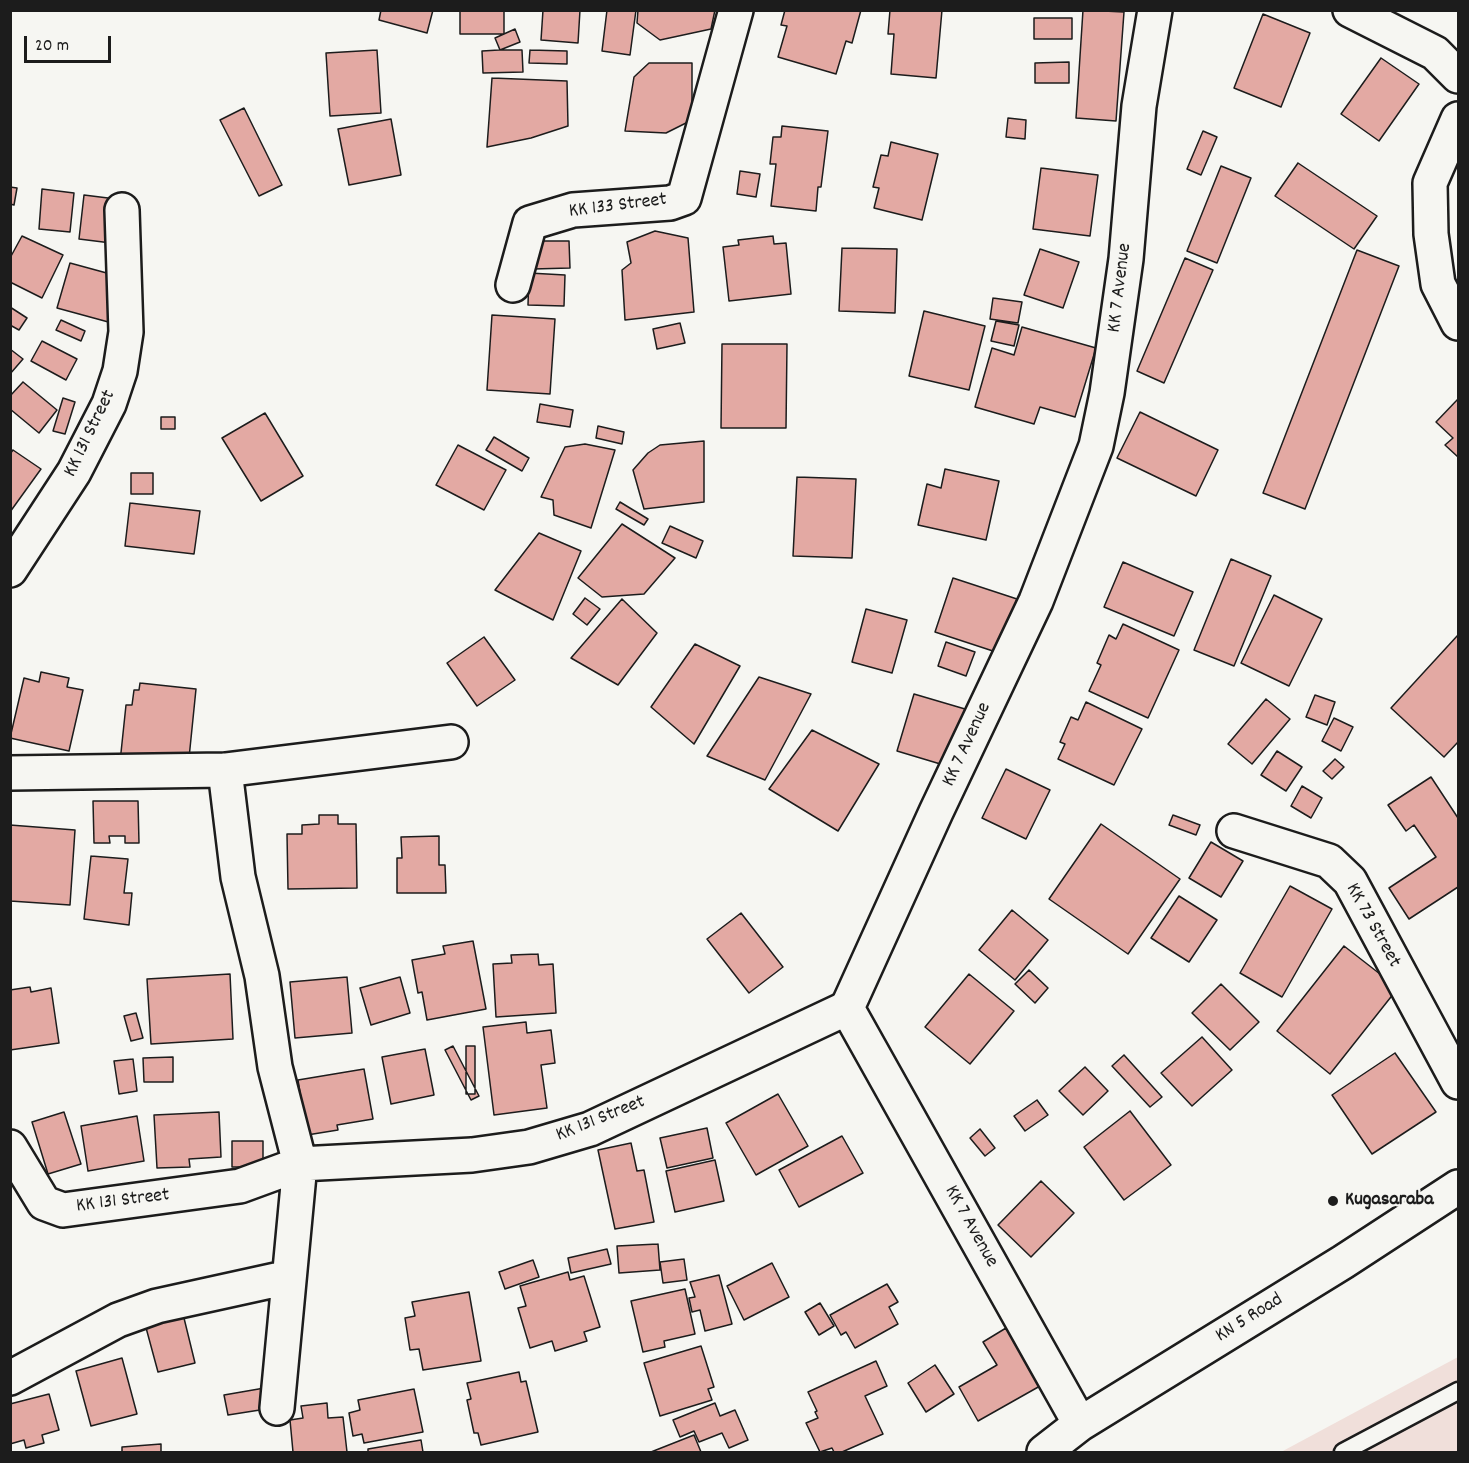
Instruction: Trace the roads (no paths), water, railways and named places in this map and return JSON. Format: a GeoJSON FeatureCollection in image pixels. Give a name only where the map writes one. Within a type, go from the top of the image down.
{"type":"FeatureCollection","features":[{"type":"Feature","properties":{"kind":"street","name":"KK 133 Street"},"geometry":{"type":"LineString","coordinates":[[513,285],[530,223],[573,210],[670,203],[684,198],[736,10]]}},
{"type":"Feature","properties":{"kind":"street","name":"KK 7 Avenue"},"geometry":{"type":"LineString","coordinates":[[1080,1424],[847,1008],[936,812],[1036,601],[1096,446],[1107,393],[1125,270],[1139,106],[1155,10]]}},
{"type":"Feature","properties":{"kind":"street"},"geometry":{"type":"LineString","coordinates":[[1350,10],[1435,53],[1458,76]]}},
{"type":"Feature","properties":{"kind":"street"},"geometry":{"type":"LineString","coordinates":[[1458,118],[1430,183],[1431,234],[1438,284],[1458,323]]}},
{"type":"Feature","properties":{"kind":"street","name":"KK 131 Street"},"geometry":{"type":"LineString","coordinates":[[10,570],[74,472],[109,404],[120,371],[126,332],[122,210]]}},
{"type":"Feature","properties":{"kind":"street"},"geometry":{"type":"LineString","coordinates":[[10,773],[225,770],[451,742]]}},
{"type":"Feature","properties":{"kind":"street"},"geometry":{"type":"LineString","coordinates":[[225,770],[238,877],[262,976],[274,1067],[300,1164],[277,1408]]}},
{"type":"Feature","properties":{"kind":"street","name":"KK 73 Street"},"geometry":{"type":"LineString","coordinates":[[1234,831],[1329,861],[1350,881],[1458,1083]]}},
{"type":"Feature","properties":{"kind":"street","name":"KK 131 Street"},"geometry":{"type":"LineString","coordinates":[[10,1147],[44,1203],[63,1210],[240,1186],[300,1164],[472,1155],[529,1147],[590,1130],[847,1008]]}},
{"type":"Feature","properties":{"kind":"street","name":"KN 5 Road"},"geometry":{"type":"LineString","coordinates":[[1044,1452],[1080,1424],[1343,1262],[1458,1187]]}},
{"type":"Feature","properties":{"kind":"street"},"geometry":{"type":"LineString","coordinates":[[10,1378],[118,1320],[157,1306],[289,1277]]}},
{"type":"Feature","properties":{"kind":"lane"},"geometry":{"type":"LineString","coordinates":[[1343,1452],[1458,1392]]}},
{"type":"Feature","properties":{"kind":"place","name":"Kugasaraba"},"geometry":{"type":"Point","coordinates":[1333,1201]}}]}
